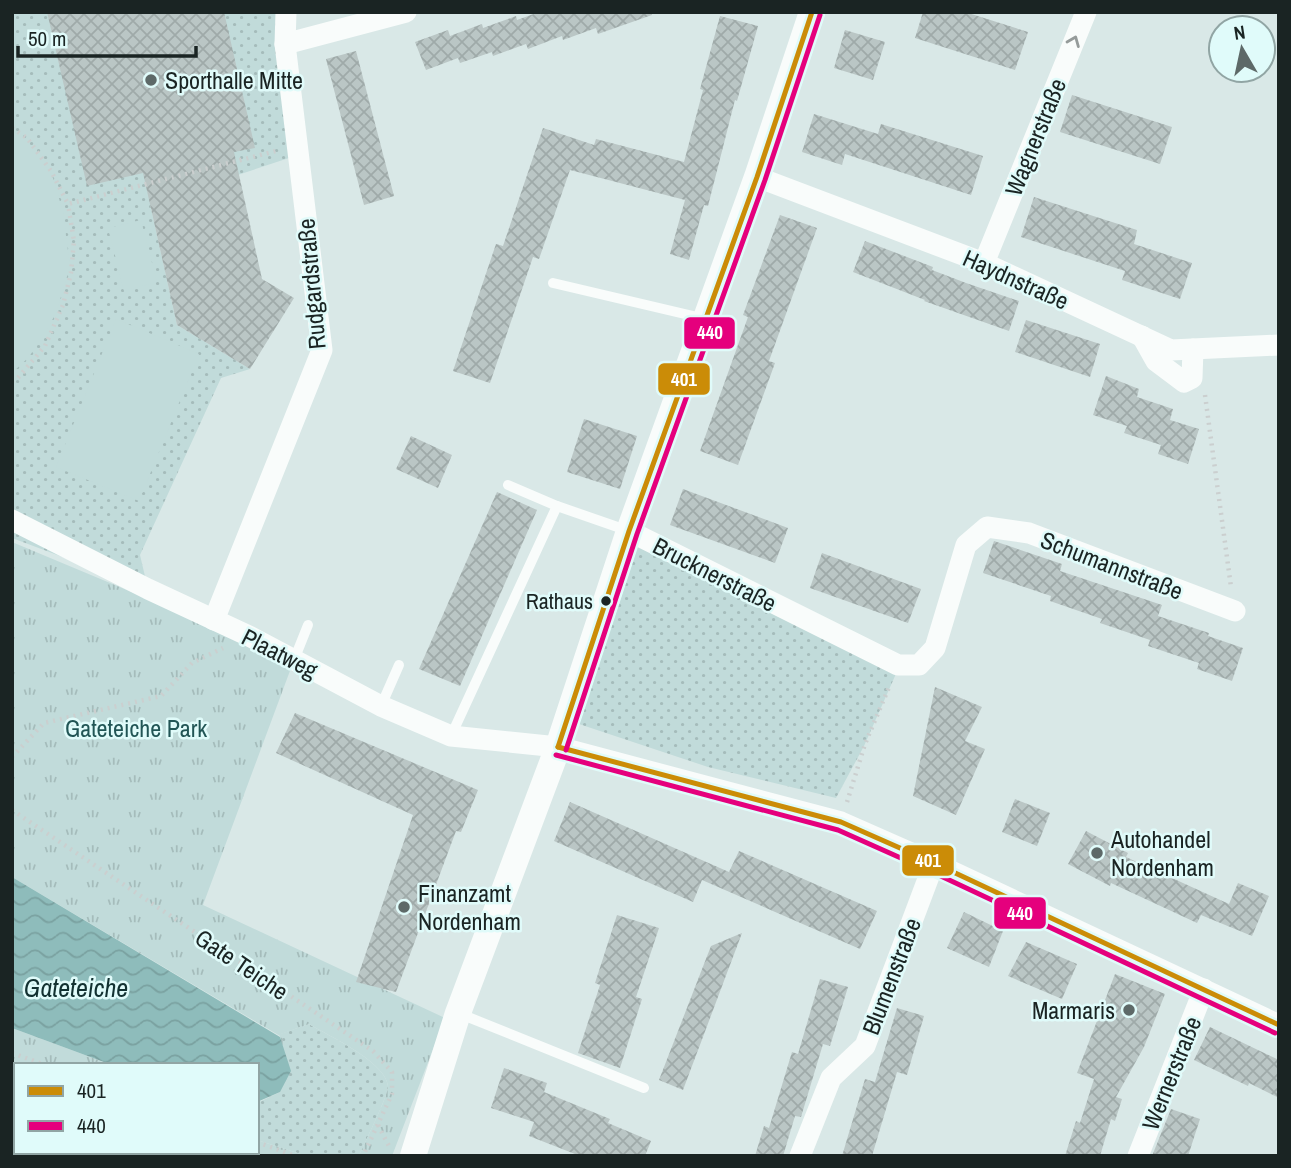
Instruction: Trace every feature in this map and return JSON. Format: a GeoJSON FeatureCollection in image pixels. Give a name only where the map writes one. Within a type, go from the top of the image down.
{"type":"FeatureCollection","features":[{"type":"Feature","properties":{"kind":"street","name":"Rudgardstraße"},"geometry":{"type":"LineString","coordinates":[[214,620],[322,350],[285,44],[286,12]]}},
{"type":"Feature","properties":{"kind":"street"},"geometry":{"type":"LineString","coordinates":[[285,44],[406,12]]}},
{"type":"Feature","properties":{"kind":"street"},"geometry":{"type":"LineString","coordinates":[[402,1154],[558,747],[629,531],[757,177],[813,12]]}},
{"type":"Feature","properties":{"kind":"street","name":"Wagnerstraße"},"geometry":{"type":"LineString","coordinates":[[984,263],[1086,12]]}},
{"type":"Feature","properties":{"kind":"street","name":"Haydnstraße"},"geometry":{"type":"LineString","coordinates":[[757,177],[984,263],[1171,350],[1279,345]]}},
{"type":"Feature","properties":{"kind":"street"},"geometry":{"type":"LineString","coordinates":[[1142,336],[1156,361],[1184,382],[1192,378],[1194,373],[1193,349]]}},
{"type":"Feature","properties":{"kind":"street","name":"Plaatweg"},"geometry":{"type":"LineString","coordinates":[[12,520],[250,636],[381,706],[451,736],[558,747],[841,822],[1279,1024]]}},
{"type":"Feature","properties":{"kind":"street","name":"Schumannstraße"},"geometry":{"type":"LineString","coordinates":[[909,665],[935,648],[966,545],[987,527],[1029,533],[1235,611]]}},
{"type":"Feature","properties":{"kind":"street","name":"Brucknerstraße"},"geometry":{"type":"LineString","coordinates":[[629,531],[909,665]]}},
{"type":"Feature","properties":{"kind":"street","name":"Blumenstraße"},"geometry":{"type":"LineString","coordinates":[[800,1156],[831,1078],[865,1046],[934,863]]}},
{"type":"Feature","properties":{"kind":"street","name":"Wernerstraße"},"geometry":{"type":"LineString","coordinates":[[1139,1156],[1204,989]]}},
{"type":"Feature","properties":{"kind":"lane"},"geometry":{"type":"LineString","coordinates":[[553,283],[706,319]]}},
{"type":"Feature","properties":{"kind":"lane","name":"Brucknerstraße"},"geometry":{"type":"LineString","coordinates":[[508,485],[557,506],[629,531]]}},
{"type":"Feature","properties":{"kind":"lane"},"geometry":{"type":"LineString","coordinates":[[451,736],[557,506]]}},
{"type":"Feature","properties":{"kind":"lane"},"geometry":{"type":"LineString","coordinates":[[294,660],[307,625]]}},
{"type":"Feature","properties":{"kind":"lane"},"geometry":{"type":"LineString","coordinates":[[381,706],[399,665]]}},
{"type":"Feature","properties":{"kind":"lane"},"geometry":{"type":"LineString","coordinates":[[458,1013],[644,1088]]}},
{"type":"Feature","properties":{"kind":"path"},"geometry":{"type":"LineString","coordinates":[[12,128],[27,138],[51,171],[68,204],[74,241],[71,273],[63,305],[45,346],[17,379],[12,381]]}},
{"type":"Feature","properties":{"kind":"path"},"geometry":{"type":"LineString","coordinates":[[68,204],[297,145]]}},
{"type":"Feature","properties":{"kind":"path"},"geometry":{"type":"LineString","coordinates":[[1192,378],[1204,388],[1235,611]]}},
{"type":"Feature","properties":{"kind":"path"},"geometry":{"type":"LineString","coordinates":[[12,757],[44,723],[161,696],[192,663],[250,636]]}},
{"type":"Feature","properties":{"kind":"path"},"geometry":{"type":"LineString","coordinates":[[841,822],[865,744],[909,665]]}},
{"type":"Feature","properties":{"kind":"path","name":"Gate Teiche"},"geometry":{"type":"LineString","coordinates":[[12,810],[373,1051],[392,1072],[392,1094],[363,1156]]}},
{"type":"Feature","properties":{"kind":"path"},"geometry":{"type":"LineString","coordinates":[[12,1053],[40,1063]]}},
{"type":"Feature","properties":{"kind":"path"},"geometry":{"type":"LineString","coordinates":[[378,1124],[402,1154]]}},
{"type":"Feature","properties":{"kind":"path"},"geometry":{"type":"LineString","coordinates":[[259,1143],[295,1156]]}},
{"type":"Feature","properties":{"kind":"green space"},"geometry":{"type":"Polygon","coordinates":[[[12,12],[286,12],[298,155],[150,204],[177,325],[250,369],[221,378],[140,555],[148,589],[12,538],[12,12]]]}},
{"type":"Feature","properties":{"kind":"green space"},"geometry":{"type":"Polygon","coordinates":[[[12,128],[36,151],[53,178],[63,212],[70,267],[56,313],[43,337],[28,358],[12,373],[12,128]]]}},
{"type":"Feature","properties":{"kind":"green space"},"geometry":{"type":"Polygon","coordinates":[[[141,220],[157,282],[124,291],[108,228],[141,220]]]}},
{"type":"Feature","properties":{"kind":"green space"},"geometry":{"type":"Polygon","coordinates":[[[116,319],[199,354],[139,501],[56,467],[116,319]]]}},
{"type":"Feature","properties":{"kind":"green space"},"geometry":{"type":"Polygon","coordinates":[[[635,538],[899,667],[864,746],[836,798],[708,767],[576,723],[635,538]]]}},
{"type":"Feature","properties":{"kind":"green space","name":"Gateteiche Park"},"geometry":{"type":"Polygon","coordinates":[[[12,542],[294,660],[203,905],[445,1018],[392,1156],[359,1156],[388,1086],[378,1068],[367,1059],[309,1024],[281,1034],[291,1071],[280,1092],[280,1036],[12,877],[12,542]]]}},
{"type":"Feature","properties":{"kind":"green space"},"geometry":{"type":"Polygon","coordinates":[[[309,1024],[355,1050],[385,1077],[387,1091],[359,1156],[307,1156],[259,1141],[259,1102],[280,1092],[280,1034],[309,1024]]]}},
{"type":"Feature","properties":{"kind":"green space"},"geometry":{"type":"Polygon","coordinates":[[[12,1028],[107,1063],[14,1063],[14,1077],[12,1028]]]}},
{"type":"Feature","properties":{"kind":"green space"},"geometry":{"type":"Polygon","coordinates":[[[259,1141],[307,1156],[218,1154],[259,1154],[259,1141]]]}},
{"type":"Feature","properties":{"kind":"water","name":"Gateteiche"},"geometry":{"type":"Polygon","coordinates":[[[12,877],[280,1037],[291,1071],[280,1092],[259,1101],[259,1063],[107,1063],[12,1028],[12,877]]]}},
{"type":"Feature","properties":{"kind":"building"},"geometry":{"type":"Polygon","coordinates":[[[47,12],[224,12],[255,148],[234,152],[262,279],[294,298],[250,369],[177,325],[143,173],[87,186],[47,12]]]}},
{"type":"Feature","properties":{"kind":"building"},"geometry":{"type":"Polygon","coordinates":[[[539,12],[652,12],[652,15],[598,34],[596,28],[563,40],[562,36],[528,49],[526,44],[493,56],[492,52],[460,63],[458,58],[426,70],[415,42],[448,30],[450,36],[482,24],[483,28],[516,16],[517,20],[539,12]]]}},
{"type":"Feature","properties":{"kind":"building"},"geometry":{"type":"Polygon","coordinates":[[[923,12],[965,12],[1028,32],[1015,70],[915,38],[923,12]]]}},
{"type":"Feature","properties":{"kind":"building"},"geometry":{"type":"Polygon","coordinates":[[[720,16],[758,26],[737,101],[735,100],[708,206],[704,205],[689,260],[670,254],[685,200],[570,170],[539,259],[533,257],[490,383],[453,371],[496,244],[503,246],[543,128],[594,145],[596,139],[684,162],[720,16]]]}},
{"type":"Feature","properties":{"kind":"building"},"geometry":{"type":"Polygon","coordinates":[[[845,30],[885,42],[873,80],[834,68],[845,30]]]}},
{"type":"Feature","properties":{"kind":"building"},"geometry":{"type":"Polygon","coordinates":[[[356,51],[394,196],[364,205],[326,59],[356,51]]]}},
{"type":"Feature","properties":{"kind":"building"},"geometry":{"type":"Polygon","coordinates":[[[1072,95],[1172,127],[1160,164],[1060,132],[1072,95]]]}},
{"type":"Feature","properties":{"kind":"building"},"geometry":{"type":"Polygon","coordinates":[[[814,114],[878,134],[881,124],[983,156],[971,195],[845,154],[842,165],[802,152],[814,114]]]}},
{"type":"Feature","properties":{"kind":"building"},"geometry":{"type":"Polygon","coordinates":[[[1034,197],[1137,230],[1134,244],[1192,263],[1180,299],[1122,280],[1125,271],[1021,237],[1034,197]]]}},
{"type":"Feature","properties":{"kind":"building"},"geometry":{"type":"Polygon","coordinates":[[[780,215],[817,228],[769,361],[775,363],[738,465],[700,451],[748,317],[743,315],[780,215]]]}},
{"type":"Feature","properties":{"kind":"building"},"geometry":{"type":"Polygon","coordinates":[[[865,241],[933,267],[932,270],[1019,301],[1009,331],[853,272],[865,241]]]}},
{"type":"Feature","properties":{"kind":"building"},"geometry":{"type":"Polygon","coordinates":[[[1026,320],[1100,344],[1090,377],[1015,352],[1026,320]]]}},
{"type":"Feature","properties":{"kind":"building"},"geometry":{"type":"Polygon","coordinates":[[[1106,376],[1139,389],[1137,397],[1173,409],[1170,420],[1199,429],[1188,464],[1158,454],[1161,445],[1124,433],[1127,426],[1093,415],[1106,376]]]}},
{"type":"Feature","properties":{"kind":"building"},"geometry":{"type":"Polygon","coordinates":[[[584,419],[637,436],[620,489],[567,472],[584,419]]]}},
{"type":"Feature","properties":{"kind":"building"},"geometry":{"type":"Polygon","coordinates":[[[411,436],[452,455],[438,488],[396,469],[411,436]]]}},
{"type":"Feature","properties":{"kind":"building"},"geometry":{"type":"Polygon","coordinates":[[[683,489],[788,528],[775,563],[670,525],[683,489]]]}},
{"type":"Feature","properties":{"kind":"building","name":"Rathaus"},"geometry":{"type":"Polygon","coordinates":[[[497,492],[537,510],[460,686],[419,669],[497,492]]]}},
{"type":"Feature","properties":{"kind":"building"},"geometry":{"type":"Polygon","coordinates":[[[994,541],[1062,564],[1060,571],[1162,605],[1158,616],[1243,648],[1232,681],[1197,669],[1199,663],[1148,646],[1150,640],[1100,623],[1102,619],[1050,601],[1051,596],[983,573],[994,541]]]}},
{"type":"Feature","properties":{"kind":"building"},"geometry":{"type":"Polygon","coordinates":[[[822,553],[921,589],[908,623],[810,588],[822,553]]]}},
{"type":"Feature","properties":{"kind":"building"},"geometry":{"type":"Polygon","coordinates":[[[935,687],[982,707],[965,741],[985,749],[956,815],[913,796],[935,687]]]}},
{"type":"Feature","properties":{"kind":"building","name":"Finanzamt Nordenham"},"geometry":{"type":"Polygon","coordinates":[[[295,713],[478,790],[461,832],[456,831],[396,992],[356,982],[413,815],[276,753],[295,713]]]}},
{"type":"Feature","properties":{"kind":"building"},"geometry":{"type":"Polygon","coordinates":[[[1015,799],[1050,813],[1037,846],[1002,832],[1015,799]]]}},
{"type":"Feature","properties":{"kind":"building"},"geometry":{"type":"Polygon","coordinates":[[[570,802],[729,872],[739,851],[877,911],[860,949],[702,880],[693,902],[554,841],[570,802]]]}},
{"type":"Feature","properties":{"kind":"building"},"geometry":{"type":"Polygon","coordinates":[[[1086,831],[1128,853],[1126,857],[1229,904],[1238,883],[1269,896],[1252,936],[1201,915],[1197,923],[1111,883],[1110,886],[1068,864],[1086,831]]]}},
{"type":"Feature","properties":{"kind":"building"},"geometry":{"type":"Polygon","coordinates":[[[964,912],[1003,931],[989,967],[947,948],[964,912]]]}},
{"type":"Feature","properties":{"kind":"building"},"geometry":{"type":"Polygon","coordinates":[[[617,915],[659,928],[636,997],[642,999],[620,1068],[578,1053],[600,985],[595,983],[617,915]]]}},
{"type":"Feature","properties":{"kind":"building"},"geometry":{"type":"Polygon","coordinates":[[[742,933],[683,1090],[659,1080],[711,946],[742,933]]]}},
{"type":"Feature","properties":{"kind":"building"},"geometry":{"type":"Polygon","coordinates":[[[1026,942],[1077,964],[1062,999],[1008,976],[1026,942]]]}},
{"type":"Feature","properties":{"kind":"building"},"geometry":{"type":"Polygon","coordinates":[[[1115,974],[1165,994],[1144,1047],[1116,1097],[1122,1099],[1115,1121],[1111,1119],[1100,1156],[1065,1156],[1076,1121],[1080,1123],[1094,1079],[1077,1073],[1115,974]]]}},
{"type":"Feature","properties":{"kind":"building"},"geometry":{"type":"Polygon","coordinates":[[[820,979],[848,987],[830,1046],[823,1044],[801,1117],[795,1116],[783,1156],[755,1156],[764,1126],[769,1128],[792,1052],[798,1054],[820,979]]]}},
{"type":"Feature","properties":{"kind":"building"},"geometry":{"type":"Polygon","coordinates":[[[897,1008],[924,1016],[907,1075],[897,1072],[872,1156],[842,1156],[865,1079],[875,1082],[897,1008]]]}},
{"type":"Feature","properties":{"kind":"building"},"geometry":{"type":"Polygon","coordinates":[[[1210,1027],[1279,1060],[1279,1098],[1194,1060],[1210,1027]]]}},
{"type":"Feature","properties":{"kind":"building"},"geometry":{"type":"Polygon","coordinates":[[[504,1068],[547,1083],[544,1092],[610,1119],[608,1123],[651,1141],[645,1156],[580,1156],[529,1136],[534,1122],[491,1108],[504,1068]]]}},
{"type":"Feature","properties":{"kind":"building"},"geometry":{"type":"Polygon","coordinates":[[[1171,1109],[1200,1119],[1188,1156],[1152,1156],[1171,1109]]]}},
{"type":"Feature","properties":{"kind":"transit line","name":"401"},"geometry":{"type":"LineString","coordinates":[[558,747],[629,531],[757,177],[812,12]]}},
{"type":"Feature","properties":{"kind":"transit line","name":"440"},"geometry":{"type":"LineString","coordinates":[[566,750],[637,534],[765,180],[820,15]]}},
{"type":"Feature","properties":{"kind":"transit line","name":"401"},"geometry":{"type":"LineString","coordinates":[[558,747],[841,822],[1279,1025]]}},
{"type":"Feature","properties":{"kind":"transit line","name":"440"},"geometry":{"type":"LineString","coordinates":[[556,755],[838,830],[1275,1033]]}},
{"type":"Feature","properties":{"kind":"place","name":"Sporthalle Mitte"},"geometry":{"type":"Point","coordinates":[151,80]}},
{"type":"Feature","properties":{"kind":"place","name":"Rathaus"},"geometry":{"type":"Point","coordinates":[606,601]}},
{"type":"Feature","properties":{"kind":"place","name":"Autohandel Nordenham"},"geometry":{"type":"Point","coordinates":[1097,853]}},
{"type":"Feature","properties":{"kind":"place","name":"Finanzamt Nordenham"},"geometry":{"type":"Point","coordinates":[404,907]}},
{"type":"Feature","properties":{"kind":"place","name":"Marmaris"},"geometry":{"type":"Point","coordinates":[1129,1010]}}]}
